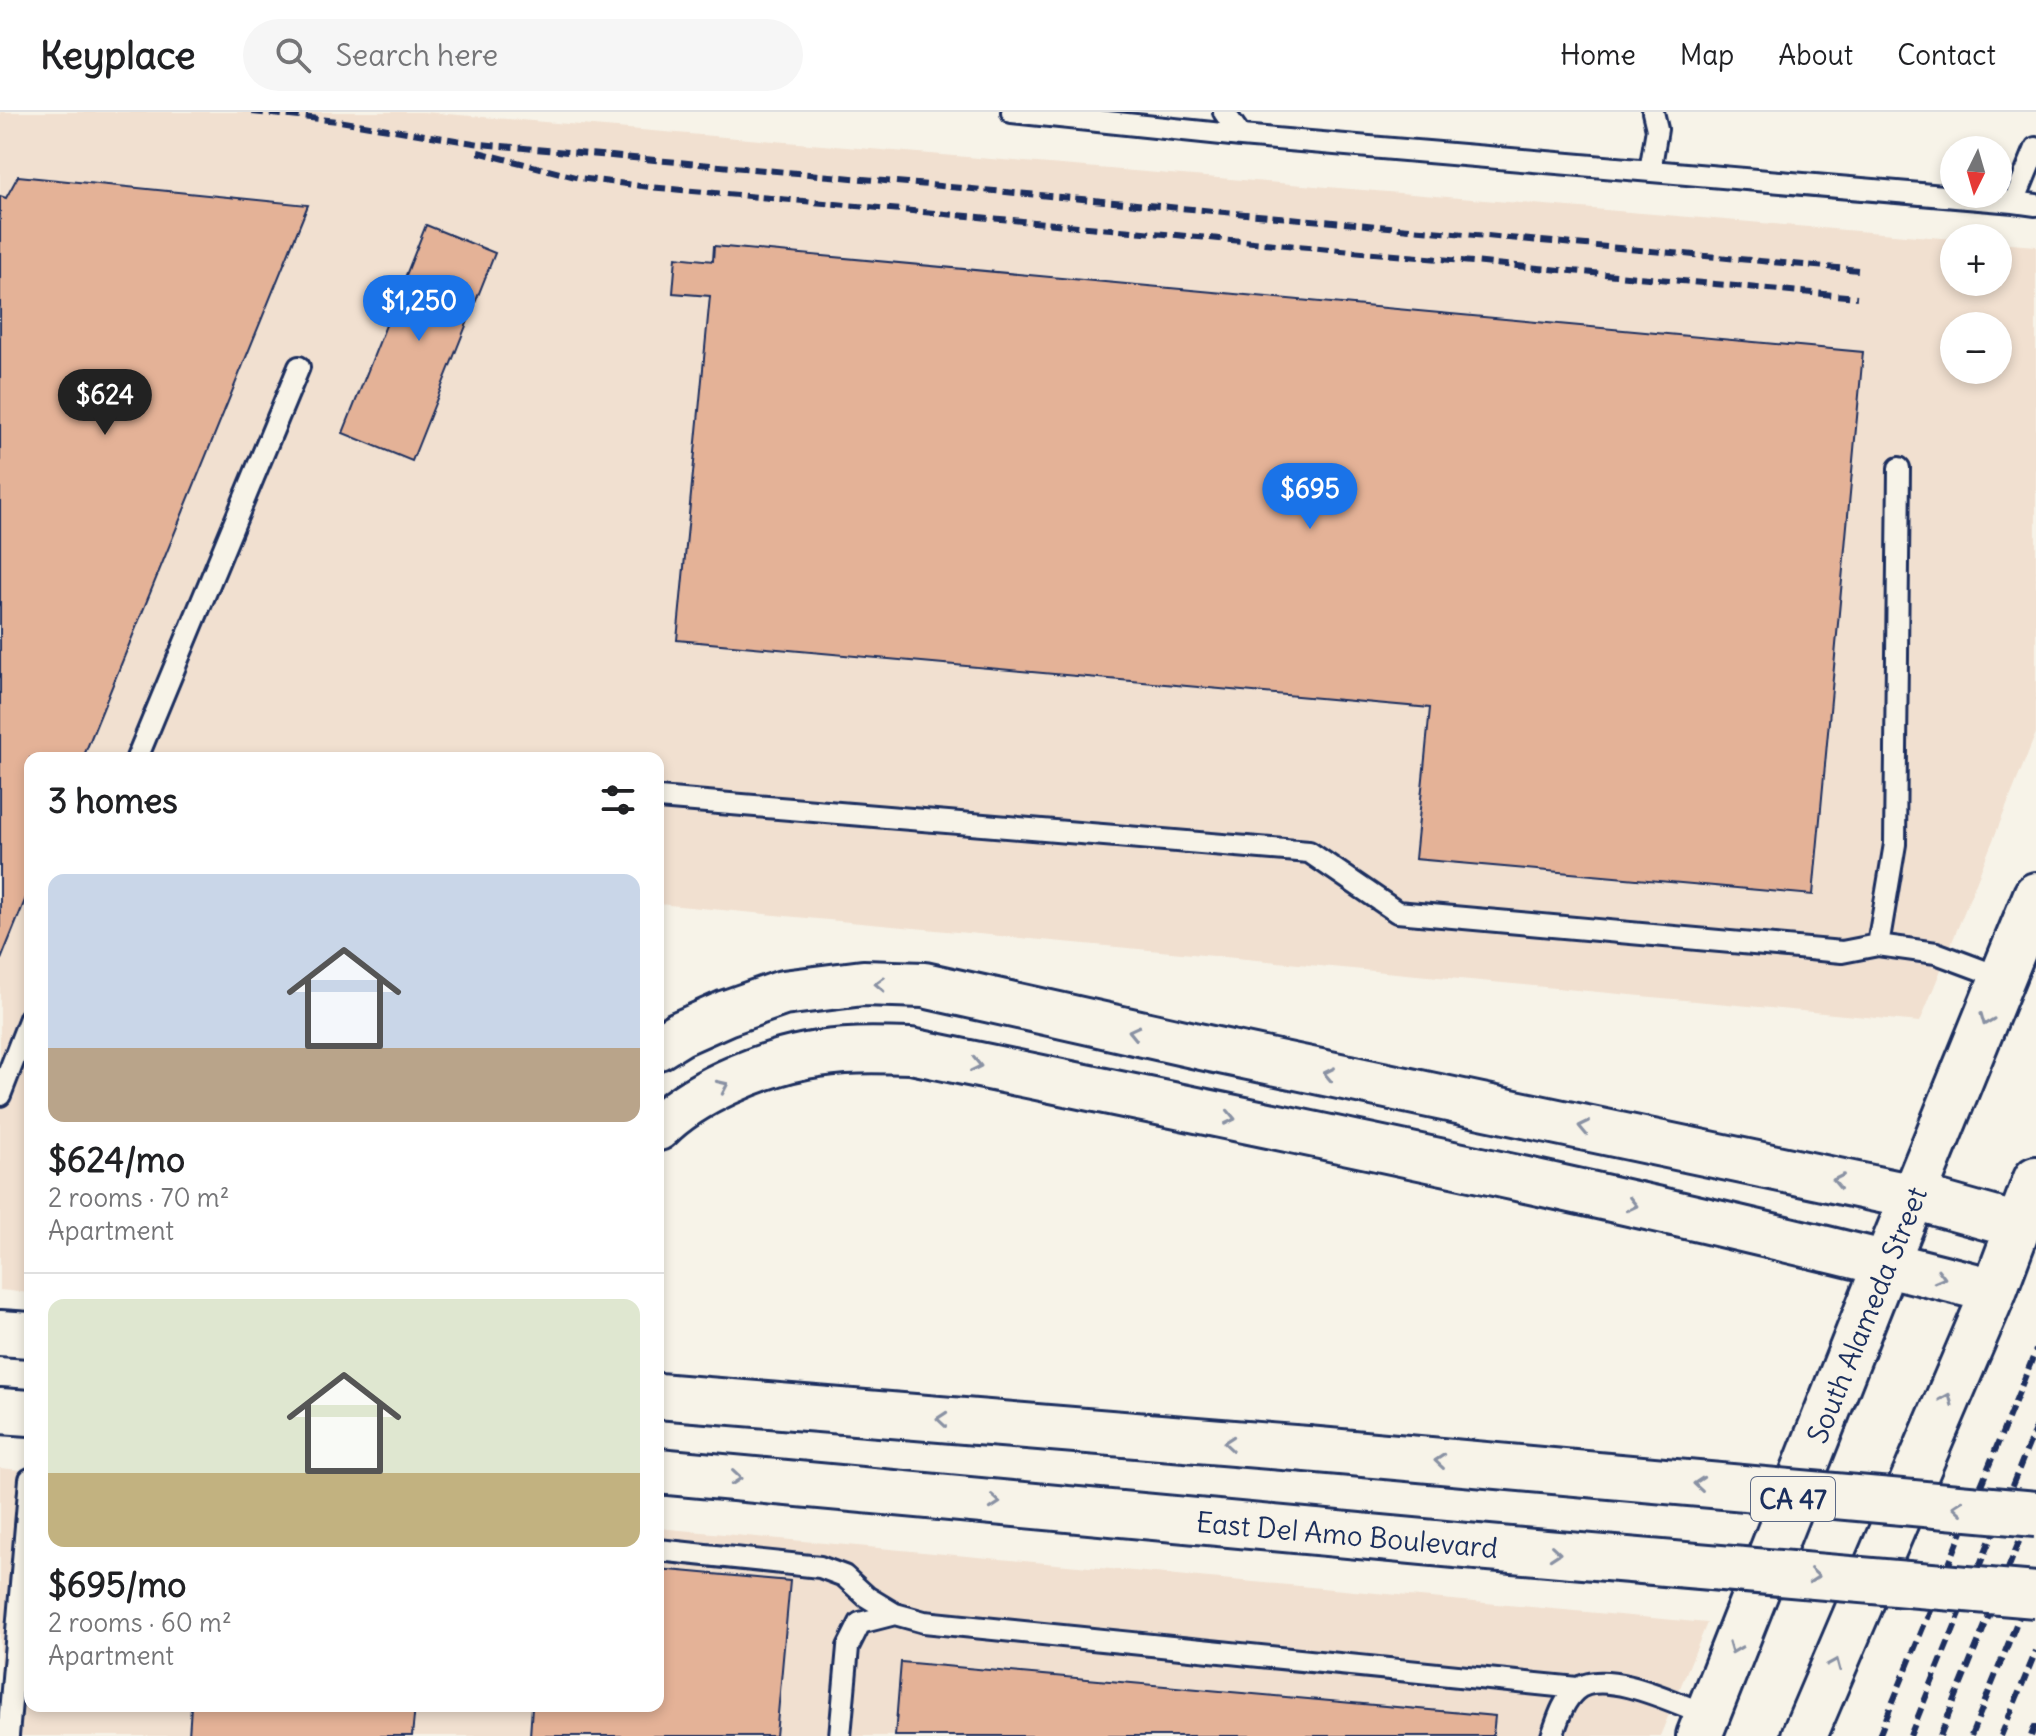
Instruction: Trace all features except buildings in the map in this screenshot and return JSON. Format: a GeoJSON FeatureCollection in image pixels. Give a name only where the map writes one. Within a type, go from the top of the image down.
{"type":"FeatureCollection","features":[{"type":"Feature","properties":{"kind":"main road","name":"South Alameda Street"},"geometry":{"type":"LineString","coordinates":[[1703,1726],[2036,895]]}},
{"type":"Feature","properties":{"kind":"main road"},"geometry":{"type":"LineString","coordinates":[[664,1044],[702,1023],[783,993],[863,983],[924,985],[1226,1053],[1914,1197],[2018,1226]]}},
{"type":"Feature","properties":{"kind":"main road"},"geometry":{"type":"LineString","coordinates":[[664,1124],[704,1095],[751,1072],[805,1056],[862,1050],[911,1051],[1475,1168],[1994,1291]]}},
{"type":"Feature","properties":{"kind":"main road"},"geometry":{"type":"LineString","coordinates":[[1804,1736],[1994,1291],[2036,1179]]}},
{"type":"Feature","properties":{"kind":"main road"},"geometry":{"type":"LineString","coordinates":[[0,1333],[24,1335]]}},
{"type":"Feature","properties":{"kind":"main road"},"geometry":{"type":"LineString","coordinates":[[664,1396],[1307,1449],[2036,1514]]}},
{"type":"Feature","properties":{"kind":"main road"},"geometry":{"type":"LineString","coordinates":[[0,1411],[24,1413]]}},
{"type":"Feature","properties":{"kind":"main road","name":"East Del Amo Boulevard"},"geometry":{"type":"LineString","coordinates":[[664,1472],[2036,1595]]}},
{"type":"Feature","properties":{"kind":"lane"},"geometry":{"type":"LineString","coordinates":[[1012,112],[1241,136],[2036,205]]}},
{"type":"Feature","properties":{"kind":"lane"},"geometry":{"type":"LineString","coordinates":[[1224,112],[1241,136]]}},
{"type":"Feature","properties":{"kind":"lane"},"geometry":{"type":"LineString","coordinates":[[1650,171],[1657,129],[1653,112]]}},
{"type":"Feature","properties":{"kind":"lane"},"geometry":{"type":"LineString","coordinates":[[2014,202],[2036,148]]}},
{"type":"Feature","properties":{"kind":"lane"},"geometry":{"type":"LineString","coordinates":[[139,752],[299,367]]}},
{"type":"Feature","properties":{"kind":"lane"},"geometry":{"type":"LineString","coordinates":[[1878,945],[1895,844],[1899,468]]}},
{"type":"Feature","properties":{"kind":"lane"},"geometry":{"type":"LineString","coordinates":[[664,798],[1309,852],[1397,912],[1842,952],[1878,945],[1936,953],[2003,978]]}},
{"type":"Feature","properties":{"kind":"lane"},"geometry":{"type":"LineString","coordinates":[[0,1095],[24,1033]]}},
{"type":"Feature","properties":{"kind":"lane"},"geometry":{"type":"LineString","coordinates":[[8,1736],[24,1549]]}},
{"type":"Feature","properties":{"kind":"lane"},"geometry":{"type":"LineString","coordinates":[[664,1551],[820,1567],[844,1576],[867,1597],[895,1614],[924,1622],[1577,1688],[1600,1683],[1630,1686],[1703,1726]]}},
{"type":"Feature","properties":{"kind":"lane"},"geometry":{"type":"LineString","coordinates":[[840,1736],[848,1647],[860,1623],[895,1614]]}},
{"type":"Feature","properties":{"kind":"lane"},"geometry":{"type":"LineString","coordinates":[[1552,1736],[1562,1706],[1577,1688]]}},
{"type":"Feature","properties":{"kind":"shaded area"},"geometry":{"type":"Polygon","coordinates":[[[0,112],[423,112],[1940,238],[1940,296],[2012,296],[2012,244],[2036,246],[2036,733],[1920,1022],[664,905],[664,752],[24,752],[24,1292],[0,1290],[0,112]]]}},
{"type":"Feature","properties":{"kind":"shaded area"},"geometry":{"type":"Polygon","coordinates":[[[0,1468],[24,1470],[24,1712],[664,1712],[664,1529],[1707,1623],[1660,1736],[0,1736],[0,1468]]]}},
{"type":"Feature","properties":{"kind":"railway"},"geometry":{"type":"LineString","coordinates":[[252,112],[339,121],[480,144],[1859,270]]}},
{"type":"Feature","properties":{"kind":"railway"},"geometry":{"type":"LineString","coordinates":[[478,152],[579,178],[649,187],[1857,297]]}},
{"type":"Feature","properties":{"kind":"railway"},"geometry":{"type":"LineString","coordinates":[[1879,1736],[2036,1350]]}},
{"type":"Feature","properties":{"kind":"railway"},"geometry":{"type":"LineString","coordinates":[[1910,1736],[2036,1427]]}},
{"type":"Feature","properties":{"kind":"railway"},"geometry":{"type":"LineString","coordinates":[[1940,1736],[2036,1500]]}},
{"type":"Feature","properties":{"kind":"railway"},"geometry":{"type":"LineString","coordinates":[[1971,1736],[2036,1575]]}},
{"type":"Feature","properties":{"kind":"railway"},"geometry":{"type":"LineString","coordinates":[[2001,1736],[2036,1651]]}},
{"type":"Feature","properties":{"kind":"railway"},"geometry":{"type":"LineString","coordinates":[[2031,1736],[2036,1724]]}}]}
